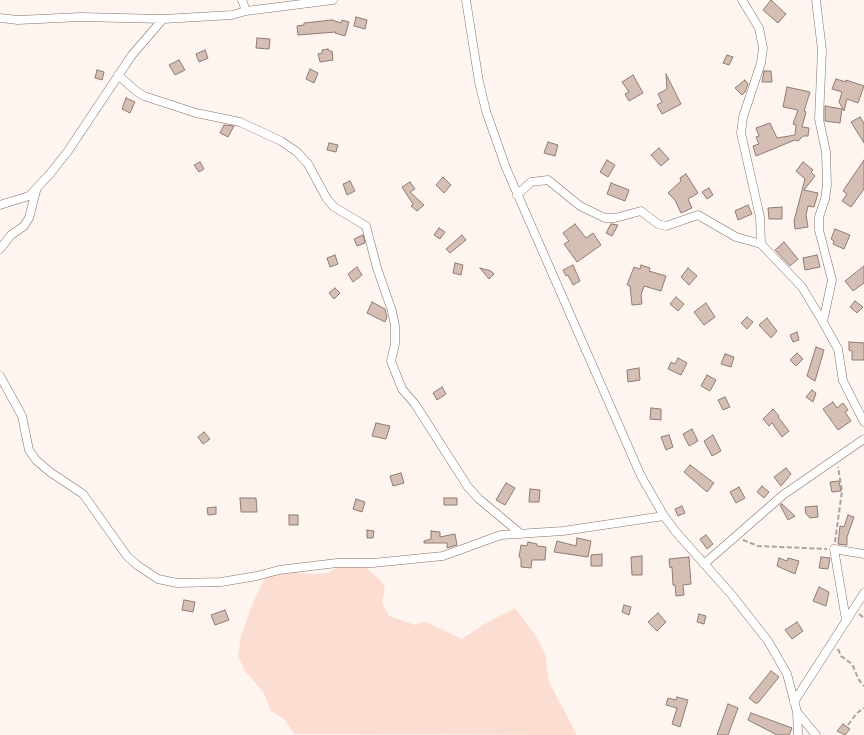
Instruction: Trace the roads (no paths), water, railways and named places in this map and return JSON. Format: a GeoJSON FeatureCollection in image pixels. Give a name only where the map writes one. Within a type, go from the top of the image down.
{"type":"FeatureCollection","features":[{"type":"Feature","properties":{"kind":"street"},"geometry":{"type":"LineString","coordinates":[[242,0],[246,10]]}},
{"type":"Feature","properties":{"kind":"street"},"geometry":{"type":"LineString","coordinates":[[0,18],[18,20],[81,17],[163,19],[232,15],[246,10],[333,0]]}},
{"type":"Feature","properties":{"kind":"street"},"geometry":{"type":"LineString","coordinates":[[466,0],[479,82],[486,111],[506,168],[632,458],[646,487],[664,516],[731,594],[768,641],[787,674],[797,712],[798,735]]}},
{"type":"Feature","properties":{"kind":"street"},"geometry":{"type":"LineString","coordinates":[[742,0],[759,28],[762,48],[759,71],[744,117],[741,133],[760,217],[761,244]]}},
{"type":"Feature","properties":{"kind":"street"},"geometry":{"type":"LineString","coordinates":[[816,0],[822,50],[820,119],[826,152],[827,185],[819,230],[832,280],[823,322]]}},
{"type":"Feature","properties":{"kind":"street"},"geometry":{"type":"LineString","coordinates":[[0,205],[29,196],[36,189],[68,151],[145,38],[163,19]]}},
{"type":"Feature","properties":{"kind":"street"},"geometry":{"type":"LineString","coordinates":[[118,75],[144,96],[196,113],[240,122],[281,142],[297,152],[308,164],[327,200],[342,212],[366,226],[377,268],[392,311],[395,326],[395,344],[391,361],[402,389],[415,404],[468,487],[521,534]]}},
{"type":"Feature","properties":{"kind":"street"},"geometry":{"type":"LineString","coordinates":[[517,195],[531,182],[548,180],[580,206],[606,218],[616,218],[641,211],[658,224],[666,226],[698,215],[736,237],[761,244],[802,287],[823,322],[838,349],[843,381],[864,422]]}},
{"type":"Feature","properties":{"kind":"street"},"geometry":{"type":"LineString","coordinates":[[0,249],[10,235],[24,226],[29,218],[36,189]]}},
{"type":"Feature","properties":{"kind":"street"},"geometry":{"type":"LineString","coordinates":[[0,376],[22,416],[29,450],[36,460],[50,472],[83,494],[127,556],[158,579],[177,583],[221,582],[302,567],[337,563],[373,563],[443,556],[493,538],[563,531],[664,516]]}},
{"type":"Feature","properties":{"kind":"street"},"geometry":{"type":"LineString","coordinates":[[704,564],[783,495],[864,439]]}},
{"type":"Feature","properties":{"kind":"street"},"geometry":{"type":"LineString","coordinates":[[846,620],[834,549],[864,554]]}},
{"type":"Feature","properties":{"kind":"street"},"geometry":{"type":"LineString","coordinates":[[794,702],[864,593]]}},
{"type":"Feature","properties":{"kind":"street"},"geometry":{"type":"LineString","coordinates":[[797,712],[816,735]]}}]}
